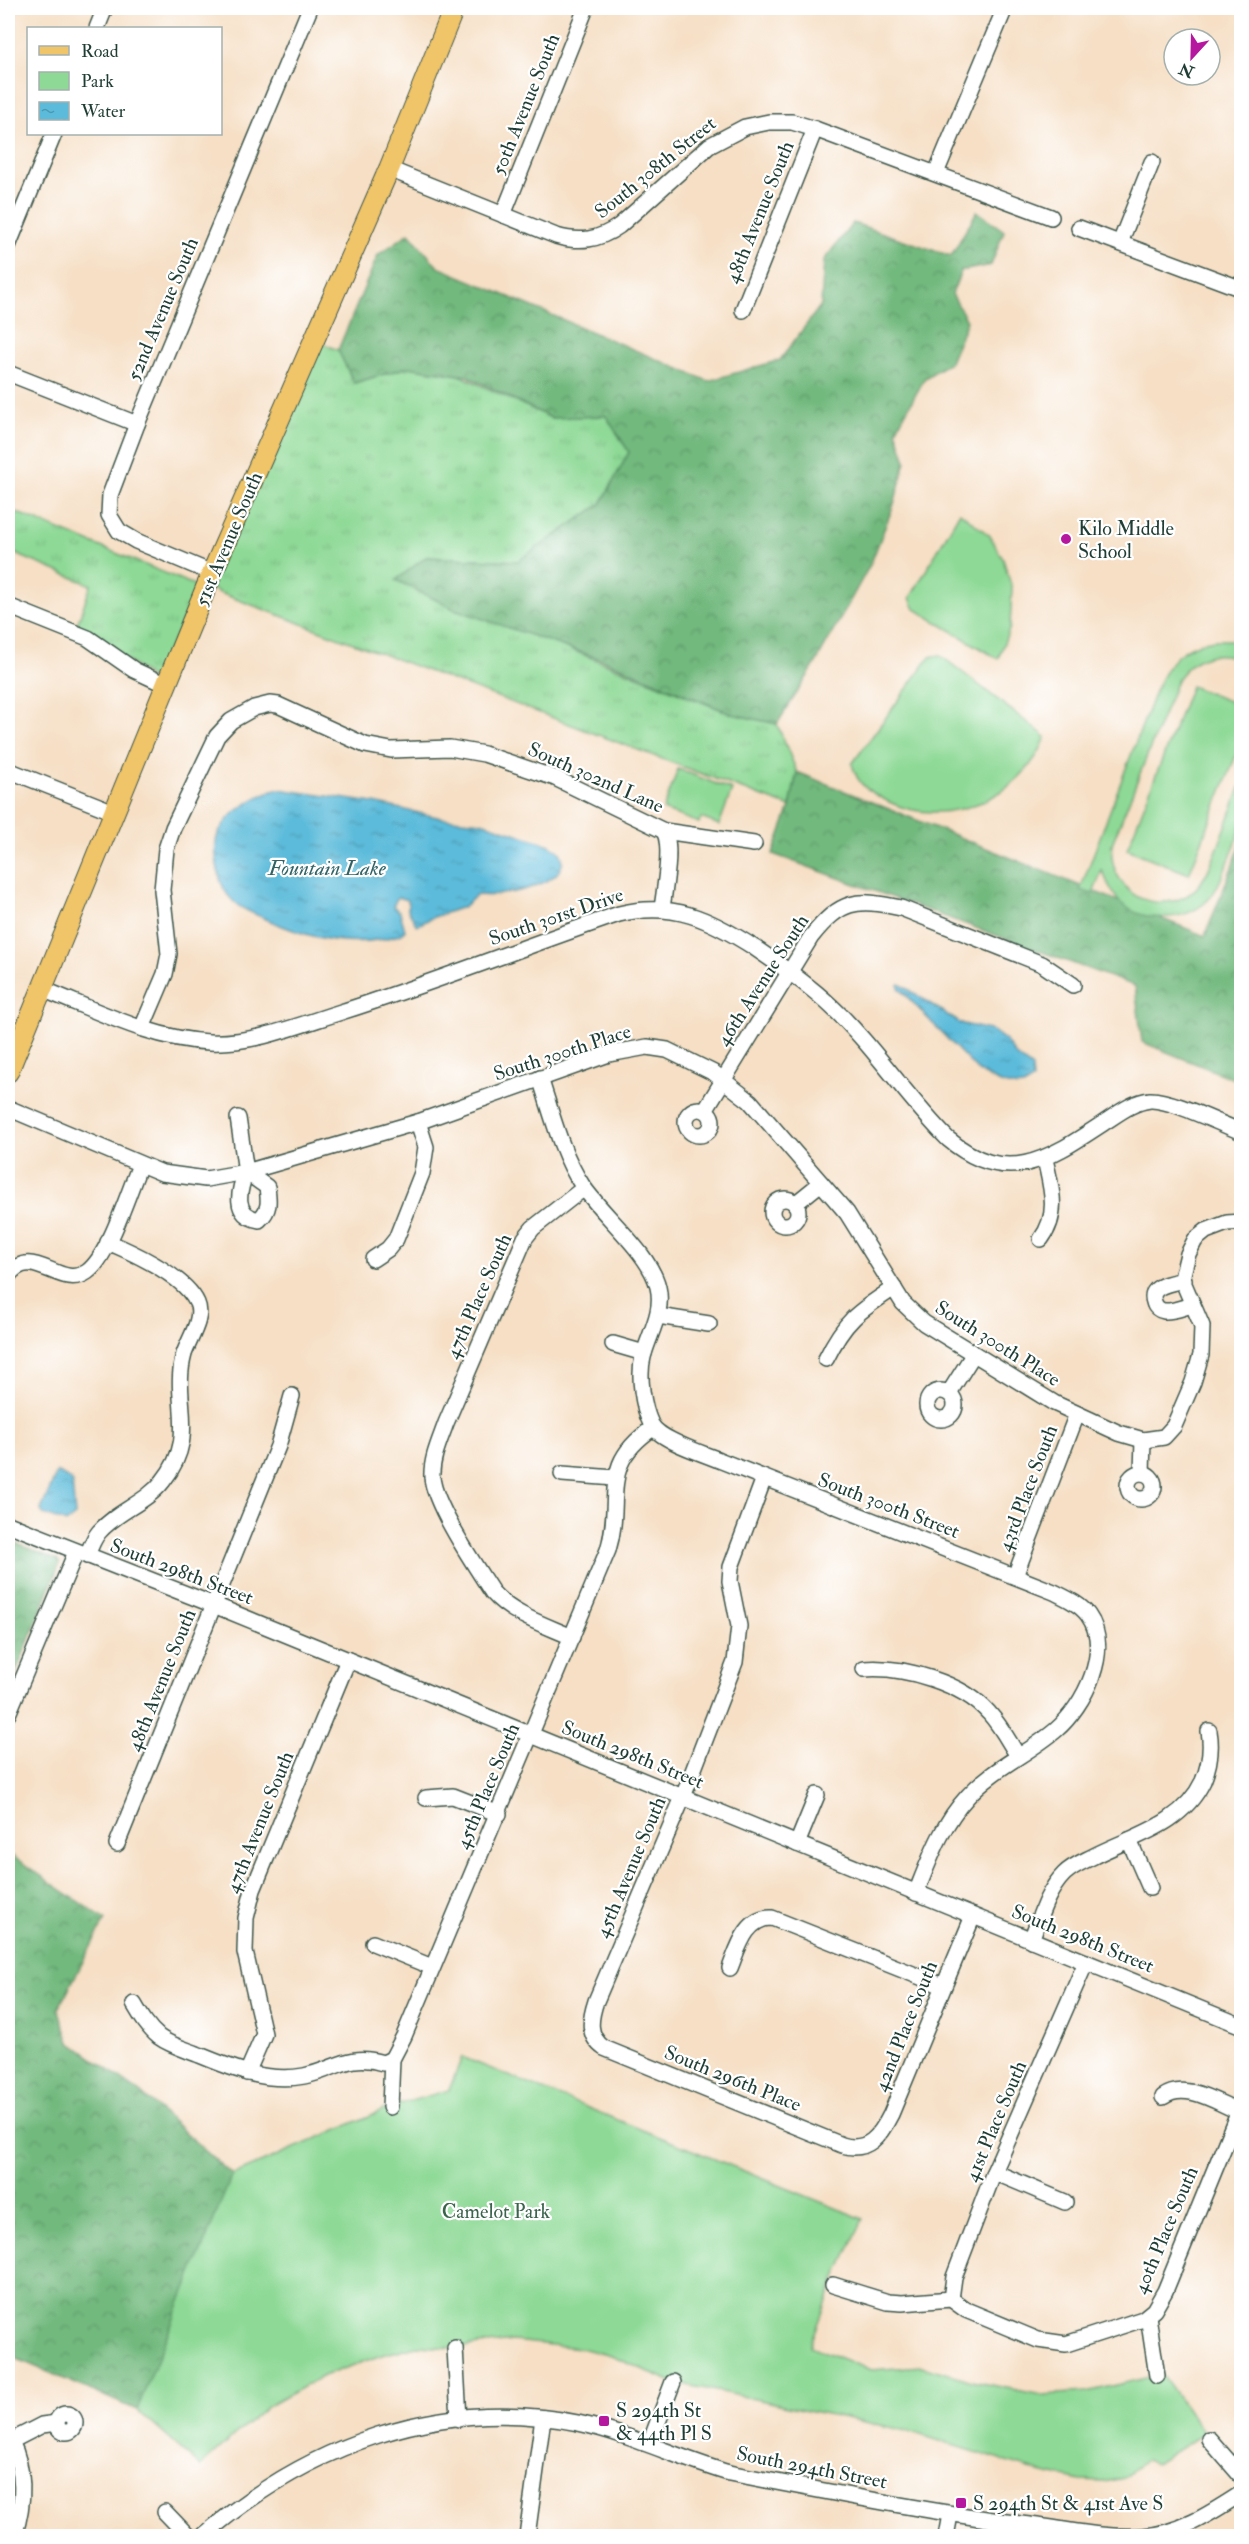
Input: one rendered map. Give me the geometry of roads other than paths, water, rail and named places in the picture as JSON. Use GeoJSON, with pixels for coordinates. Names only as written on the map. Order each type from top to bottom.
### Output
{"type":"FeatureCollection","features":[{"type":"Feature","properties":{"kind":"main road","name":"51st Avenue South"},"geometry":{"type":"LineString","coordinates":[[8,1072],[166,685],[389,169],[454,8]]}},
{"type":"Feature","properties":{"kind":"street"},"geometry":{"type":"LineString","coordinates":[[97,27],[105,8]]}},
{"type":"Feature","properties":{"kind":"street","name":"52nd Avenue South"},"geometry":{"type":"LineString","coordinates":[[213,573],[125,536],[110,520],[108,509],[113,484],[137,424],[310,8]]}},
{"type":"Feature","properties":{"kind":"street","name":"50th Avenue South"},"geometry":{"type":"LineString","coordinates":[[503,215],[586,8]]}},
{"type":"Feature","properties":{"kind":"street"},"geometry":{"type":"LineString","coordinates":[[936,173],[1005,8]]}},
{"type":"Feature","properties":{"kind":"street","name":"South 308th Street"},"geometry":{"type":"LineString","coordinates":[[389,169],[556,236],[582,241],[592,239],[619,226],[709,146],[729,133],[744,127],[769,122],[792,122],[1051,217]]}},
{"type":"Feature","properties":{"kind":"street","name":"48th Avenue South"},"geometry":{"type":"LineString","coordinates":[[743,310],[815,129]]}},
{"type":"Feature","properties":{"kind":"street"},"geometry":{"type":"LineString","coordinates":[[8,246],[54,135]]}},
{"type":"Feature","properties":{"kind":"street"},"geometry":{"type":"LineString","coordinates":[[1120,243],[1152,162]]}},
{"type":"Feature","properties":{"kind":"street"},"geometry":{"type":"LineString","coordinates":[[1079,228],[1242,290]]}},
{"type":"Feature","properties":{"kind":"street"},"geometry":{"type":"LineString","coordinates":[[8,373],[137,424]]}},
{"type":"Feature","properties":{"kind":"street"},"geometry":{"type":"LineString","coordinates":[[8,606],[88,638],[134,670],[166,685]]}},
{"type":"Feature","properties":{"kind":"street","name":"South 302nd Lane"},"geometry":{"type":"LineString","coordinates":[[142,1028],[169,960],[162,890],[166,849],[173,828],[208,753],[222,730],[254,708],[270,704],[278,705],[358,742],[386,750],[450,748],[502,759],[555,778],[664,831],[754,844]]}},
{"type":"Feature","properties":{"kind":"street"},"geometry":{"type":"LineString","coordinates":[[8,770],[114,812]]}},
{"type":"Feature","properties":{"kind":"street"},"geometry":{"type":"LineString","coordinates":[[662,909],[668,843],[664,831]]}},
{"type":"Feature","properties":{"kind":"street","name":"46th Avenue South"},"geometry":{"type":"LineString","coordinates":[[705,1110],[789,971],[825,920],[849,903],[862,902],[900,908],[1042,964],[1073,985]]}},
{"type":"Feature","properties":{"kind":"street","name":"South 301st Drive"},"geometry":{"type":"LineString","coordinates":[[42,989],[142,1028],[189,1040],[223,1042],[243,1040],[288,1029],[405,991],[619,914],[641,909],[662,909],[687,913],[708,921],[789,971],[838,1012],[930,1120],[959,1148],[980,1160],[1000,1164],[1025,1164],[1045,1159]]}},
{"type":"Feature","properties":{"kind":"street","name":"South 300th Place"},"geometry":{"type":"LineString","coordinates":[[8,1108],[162,1173],[206,1179],[246,1172],[418,1122],[609,1054],[647,1047],[678,1054],[724,1079],[750,1101],[862,1233],[903,1303],[924,1323],[973,1355],[1077,1414],[1119,1433],[1143,1440]]}},
{"type":"Feature","properties":{"kind":"street"},"geometry":{"type":"LineString","coordinates":[[540,1078],[568,1161],[584,1188],[653,1273],[659,1290],[658,1316],[644,1353],[641,1376],[647,1412],[653,1428]]}},
{"type":"Feature","properties":{"kind":"street"},"geometry":{"type":"LineString","coordinates":[[1041,1239],[1050,1225],[1053,1209],[1045,1159],[1134,1104],[1157,1100],[1242,1132]]}},
{"type":"Feature","properties":{"kind":"street"},"geometry":{"type":"LineString","coordinates":[[238,1118],[246,1172]]}},
{"type":"Feature","properties":{"kind":"street"},"geometry":{"type":"LineString","coordinates":[[373,1259],[388,1249],[396,1239],[422,1173],[426,1147],[418,1122]]}},
{"type":"Feature","properties":{"kind":"street"},"geometry":{"type":"LineString","coordinates":[[11,1272],[30,1263],[67,1275],[77,1275],[88,1271],[100,1257],[108,1242],[140,1165]]}},
{"type":"Feature","properties":{"kind":"street"},"geometry":{"type":"LineString","coordinates":[[795,1204],[821,1182]]}},
{"type":"Feature","properties":{"kind":"street","name":"47th Place South"},"geometry":{"type":"LineString","coordinates":[[572,1637],[520,1614],[498,1599],[484,1581],[442,1508],[434,1487],[433,1466],[446,1423],[525,1238],[533,1228],[584,1188]]}},
{"type":"Feature","properties":{"kind":"street"},"geometry":{"type":"LineString","coordinates":[[1142,1473],[1143,1440],[1157,1440],[1170,1432],[1178,1420],[1201,1355],[1202,1326],[1184,1280],[1185,1263],[1195,1240],[1214,1227],[1242,1222]]}},
{"type":"Feature","properties":{"kind":"street"},"geometry":{"type":"LineString","coordinates":[[8,1714],[81,1554],[101,1530],[163,1482],[179,1454],[184,1422],[182,1364],[199,1311],[196,1301],[191,1294],[162,1270],[140,1256],[108,1242]]}},
{"type":"Feature","properties":{"kind":"street"},"geometry":{"type":"LineString","coordinates":[[1184,1280],[1160,1286],[1154,1293],[1153,1301],[1158,1308],[1166,1311],[1192,1305]]}},
{"type":"Feature","properties":{"kind":"street"},"geometry":{"type":"LineString","coordinates":[[826,1359],[838,1334],[848,1322],[894,1288]]}},
{"type":"Feature","properties":{"kind":"street"},"geometry":{"type":"LineString","coordinates":[[658,1316],[709,1324]]}},
{"type":"Feature","properties":{"kind":"street"},"geometry":{"type":"LineString","coordinates":[[613,1344],[644,1353]]}},
{"type":"Feature","properties":{"kind":"street"},"geometry":{"type":"LineString","coordinates":[[949,1393],[973,1355]]}},
{"type":"Feature","properties":{"kind":"street","name":"48th Avenue South"},"geometry":{"type":"LineString","coordinates":[[117,1844],[278,1446],[292,1396]]}},
{"type":"Feature","properties":{"kind":"street","name":"43rd Place South"},"geometry":{"type":"LineString","coordinates":[[1015,1576],[1077,1414]]}},
{"type":"Feature","properties":{"kind":"street","name":"45th Place South"},"geometry":{"type":"LineString","coordinates":[[390,2107],[392,2059],[401,2043],[499,1814],[610,1544],[615,1478],[621,1461],[629,1448],[653,1428]]}},
{"type":"Feature","properties":{"kind":"street","name":"South 300th Street"},"geometry":{"type":"LineString","coordinates":[[653,1428],[669,1439],[764,1478],[1054,1592],[1081,1608],[1088,1616],[1096,1636],[1094,1668],[1082,1698],[1058,1728],[1018,1756]]}},
{"type":"Feature","properties":{"kind":"street"},"geometry":{"type":"LineString","coordinates":[[562,1474],[615,1478]]}},
{"type":"Feature","properties":{"kind":"street","name":"45th Avenue South"},"geometry":{"type":"LineString","coordinates":[[592,2033],[591,2016],[601,1988],[683,1797],[735,1662],[739,1626],[730,1581],[731,1567],[764,1478]]}},
{"type":"Feature","properties":{"kind":"street","name":"South 298th Street"},"geometry":{"type":"LineString","coordinates":[[8,1524],[214,1605],[1242,2026]]}},
{"type":"Feature","properties":{"kind":"street","name":"47th Avenue South"},"geometry":{"type":"LineString","coordinates":[[247,2073],[264,2034],[245,1952],[248,1909],[253,1890],[348,1660]]}},
{"type":"Feature","properties":{"kind":"street"},"geometry":{"type":"LineString","coordinates":[[864,1669],[884,1668],[909,1673],[965,1694],[991,1715],[1018,1756],[991,1773],[960,1805],[939,1838],[916,1893]]}},
{"type":"Feature","properties":{"kind":"street"},"geometry":{"type":"LineString","coordinates":[[1031,1940],[1050,1894],[1063,1875],[1075,1866],[1169,1821],[1194,1797],[1208,1766],[1211,1742],[1209,1731]]}},
{"type":"Feature","properties":{"kind":"street"},"geometry":{"type":"LineString","coordinates":[[797,1844],[817,1795]]}},
{"type":"Feature","properties":{"kind":"street"},"geometry":{"type":"LineString","coordinates":[[426,1798],[453,1796],[499,1814]]}},
{"type":"Feature","properties":{"kind":"street"},"geometry":{"type":"LineString","coordinates":[[1129,1840],[1150,1888]]}},
{"type":"Feature","properties":{"kind":"street","name":"42nd Place South"},"geometry":{"type":"LineString","coordinates":[[866,2146],[878,2136],[891,2114],[974,1916]]}},
{"type":"Feature","properties":{"kind":"street"},"geometry":{"type":"LineString","coordinates":[[730,1968],[746,1932],[756,1922],[772,1918],[790,1923],[943,1986]]}},
{"type":"Feature","properties":{"kind":"street"},"geometry":{"type":"LineString","coordinates":[[373,1943],[432,1967]]}},
{"type":"Feature","properties":{"kind":"street","name":"41st Place South"},"geometry":{"type":"LineString","coordinates":[[951,2299],[954,2277],[994,2172],[1086,1962]]}},
{"type":"Feature","properties":{"kind":"street"},"geometry":{"type":"LineString","coordinates":[[134,2004],[149,2027],[160,2038],[247,2073],[288,2078],[361,2058],[383,2063],[392,2059]]}},
{"type":"Feature","properties":{"kind":"street","name":"South 296th Place"},"geometry":{"type":"LineString","coordinates":[[592,2033],[596,2042],[604,2048],[842,2145],[854,2148],[866,2146]]}},
{"type":"Feature","properties":{"kind":"street"},"geometry":{"type":"LineString","coordinates":[[1163,2097],[1172,2091],[1189,2091],[1240,2107]]}},
{"type":"Feature","properties":{"kind":"street","name":"40th Place South"},"geometry":{"type":"LineString","coordinates":[[1157,2376],[1148,2316],[1158,2304],[1169,2282],[1240,2107]]}},
{"type":"Feature","properties":{"kind":"street"},"geometry":{"type":"LineString","coordinates":[[994,2172],[1065,2202]]}},
{"type":"Feature","properties":{"kind":"street"},"geometry":{"type":"LineString","coordinates":[[833,2285],[874,2298],[902,2303],[951,2299],[971,2313],[1038,2340],[1056,2344],[1076,2342],[1138,2322],[1148,2316]]}},
{"type":"Feature","properties":{"kind":"street"},"geometry":{"type":"LineString","coordinates":[[455,2348],[459,2419]]}},
{"type":"Feature","properties":{"kind":"street"},"geometry":{"type":"LineString","coordinates":[[650,2443],[673,2382]]}},
{"type":"Feature","properties":{"kind":"street","name":"South 294th Street"},"geometry":{"type":"LineString","coordinates":[[203,2536],[277,2480],[334,2450],[389,2430],[500,2415],[543,2418],[598,2428],[650,2443],[694,2463],[729,2474],[950,2514],[1089,2535],[1142,2536],[1170,2531],[1200,2519],[1242,2493]]}},
{"type":"Feature","properties":{"kind":"street"},"geometry":{"type":"LineString","coordinates":[[527,2536],[543,2418]]}},
{"type":"Feature","properties":{"kind":"street"},"geometry":{"type":"LineString","coordinates":[[14,2536],[21,2506],[22,2488],[20,2464],[9,2438],[42,2425],[57,2422]]}},
{"type":"Feature","properties":{"kind":"street"},"geometry":{"type":"LineString","coordinates":[[1209,2439],[1242,2477]]}},
{"type":"Feature","properties":{"kind":"street"},"geometry":{"type":"LineString","coordinates":[[165,2512],[188,2536]]}},
{"type":"Feature","properties":{"kind":"street"},"geometry":{"type":"LineString","coordinates":[[946,2536],[950,2514]]}},
{"type":"Feature","properties":{"kind":"water","name":"Fountain Lake"},"geometry":{"type":"Polygon","coordinates":[[[279,789],[374,803],[442,818],[482,822],[550,845],[560,852],[562,862],[559,871],[540,884],[504,894],[477,895],[463,907],[431,918],[417,926],[408,910],[408,900],[398,897],[393,906],[400,912],[405,930],[402,934],[385,939],[350,942],[316,937],[282,926],[241,907],[228,895],[219,874],[216,842],[223,826],[244,806],[261,795],[279,789]]]}},
{"type":"Feature","properties":{"kind":"water"},"geometry":{"type":"Polygon","coordinates":[[[900,984],[960,1023],[993,1031],[1005,1040],[1016,1056],[1032,1068],[1033,1080],[1027,1085],[1012,1086],[977,1070],[900,989],[898,985],[900,984]]]}},
{"type":"Feature","properties":{"kind":"water"},"geometry":{"type":"Polygon","coordinates":[[[57,1472],[72,1481],[75,1516],[66,1523],[43,1514],[41,1510],[57,1472]]]}},
{"type":"Feature","properties":{"kind":"place","name":"Kilo Middle School"},"geometry":{"type":"Point","coordinates":[1066,539]}},
{"type":"Feature","properties":{"kind":"place","name":"S 294th St & 44th Pl S"},"geometry":{"type":"Point","coordinates":[604,2421]}},
{"type":"Feature","properties":{"kind":"place","name":"S 294th St & 41st Ave S"},"geometry":{"type":"Point","coordinates":[961,2503]}},
{"type":"Feature","properties":{"kind":"park label","name":"Camelot Park"},"geometry":{"type":"Point","coordinates":[496,2211]}}]}
